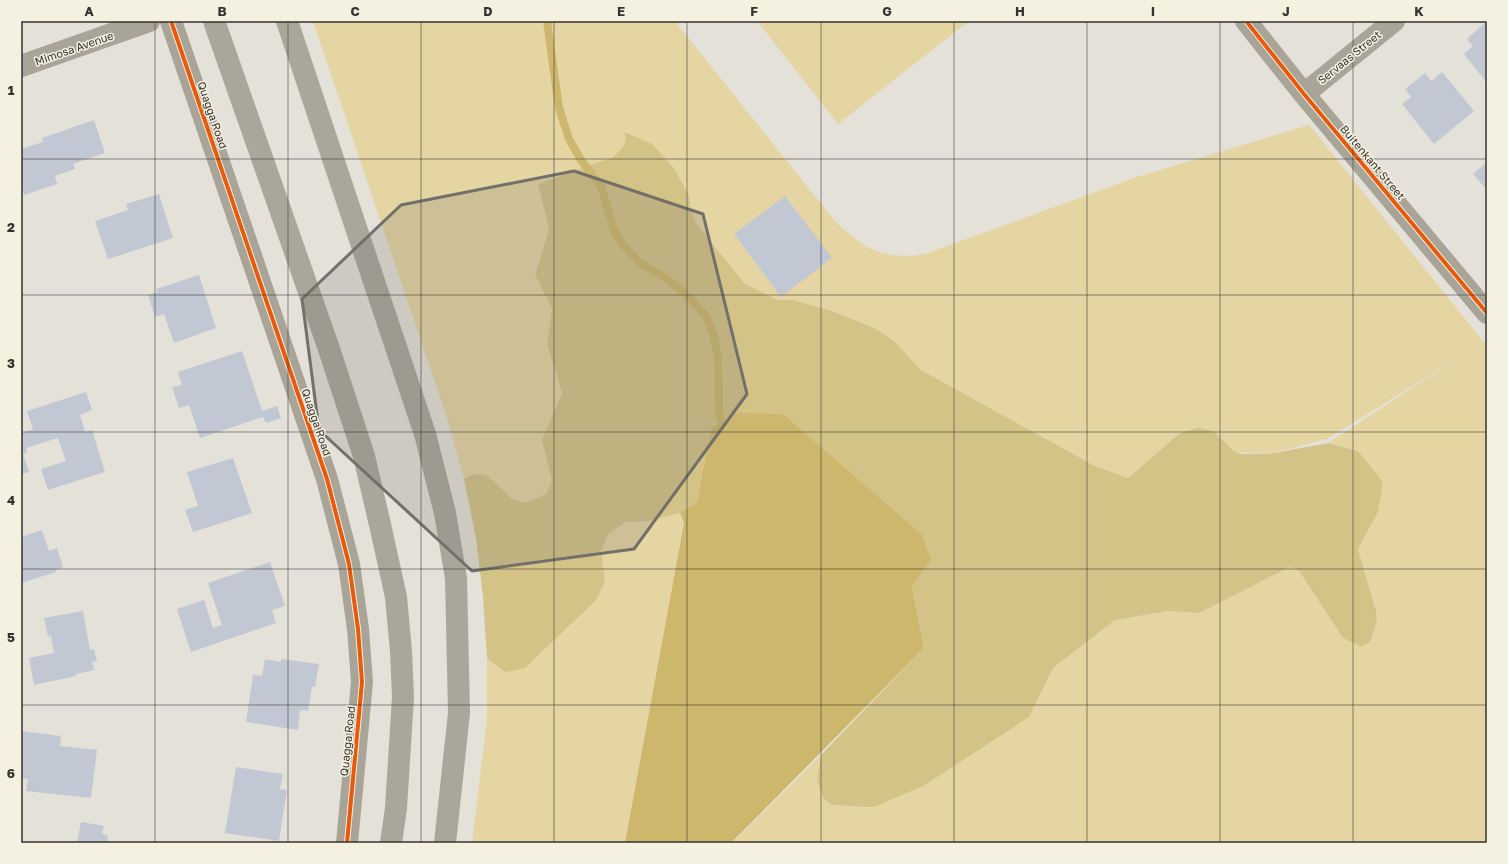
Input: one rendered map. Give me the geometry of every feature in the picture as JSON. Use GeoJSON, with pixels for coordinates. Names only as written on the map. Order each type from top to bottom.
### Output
{"type":"FeatureCollection","features":[{"type":"Feature","properties":{"kind":"main road"},"geometry":{"type":"LineString","coordinates":[[214,21],[328,346],[364,456],[396,597],[401,651],[403,697],[396,808],[392,843]]}},
{"type":"Feature","properties":{"kind":"main road"},"geometry":{"type":"LineString","coordinates":[[286,21],[425,434],[445,514],[456,578],[460,713],[445,843]]}},
{"type":"Feature","properties":{"kind":"street","name":"Mimosa Avenue"},"geometry":{"type":"LineString","coordinates":[[21,66],[149,21]]}},
{"type":"Feature","properties":{"kind":"street","name":"Quagga Road"},"geometry":{"type":"LineString","coordinates":[[171,21],[327,479],[349,564],[358,629],[362,682],[347,843]]}},
{"type":"Feature","properties":{"kind":"street","name":"Buitenkant Street"},"geometry":{"type":"LineString","coordinates":[[1246,21],[1304,94],[1487,313]]}},
{"type":"Feature","properties":{"kind":"street","name":"Servaas Street"},"geometry":{"type":"LineString","coordinates":[[1304,94],[1394,21]]}},
{"type":"Feature","properties":{"kind":"highlighted area"},"geometry":{"type":"Polygon","coordinates":[[[574,171],[703,214],[747,394],[634,549],[472,571],[319,430],[302,299],[401,205],[574,171]]]}},
{"type":"Feature","properties":{"kind":"shaded area"},"geometry":{"type":"Polygon","coordinates":[[[313,21],[675,21],[835,221],[866,246],[886,254],[925,254],[1137,177],[1309,125],[1487,346],[1487,843],[732,843],[821,755],[817,779],[1029,717],[1053,668],[1115,620],[1168,611],[1199,613],[1290,567],[1299,571],[1343,638],[1361,647],[1370,642],[1377,621],[1376,611],[1358,549],[1378,512],[1358,451],[1328,443],[1461,356],[1327,439],[1269,454],[1235,452],[1213,431],[1174,438],[1128,478],[1093,465],[921,370],[895,342],[793,300],[778,300],[745,284],[696,223],[691,209],[689,195],[624,132],[626,139],[623,147],[613,157],[538,184],[549,229],[535,275],[552,309],[547,344],[562,393],[542,440],[552,481],[546,494],[526,503],[512,499],[487,475],[473,474],[464,479],[448,421],[313,21]]]}},
{"type":"Feature","properties":{"kind":"shaded area"},"geometry":{"type":"Polygon","coordinates":[[[757,21],[969,21],[838,124],[757,21]]]}},
{"type":"Feature","properties":{"kind":"shaded area"},"geometry":{"type":"Polygon","coordinates":[[[624,132],[652,144],[673,167],[689,195],[691,209],[696,223],[745,284],[778,300],[793,300],[832,311],[876,329],[895,342],[921,370],[1093,465],[1128,478],[1174,438],[1183,432],[1198,428],[1213,431],[1235,452],[1243,454],[1269,454],[1328,443],[1358,451],[1383,482],[1378,512],[1358,549],[1376,611],[1377,621],[1370,642],[1361,647],[1343,638],[1299,571],[1290,567],[1199,613],[1168,611],[1115,620],[1053,668],[1029,717],[925,785],[874,807],[832,805],[823,798],[817,779],[821,755],[924,648],[912,587],[931,560],[738,412],[711,428],[697,501],[680,513],[649,521],[626,522],[609,533],[601,551],[605,581],[597,599],[525,668],[505,672],[487,658],[483,597],[476,538],[464,479],[473,474],[487,475],[512,499],[526,503],[546,494],[552,481],[542,440],[562,393],[547,344],[552,309],[535,275],[549,229],[538,184],[613,157],[623,147],[626,139],[624,132]]]}},
{"type":"Feature","properties":{"kind":"shaded area"},"geometry":{"type":"Polygon","coordinates":[[[738,412],[784,415],[922,535],[931,560],[912,587],[924,648],[731,843],[625,843],[684,523],[680,513],[697,501],[711,428],[738,412]]]}},
{"type":"Feature","properties":{"kind":"shaded area"},"geometry":{"type":"Polygon","coordinates":[[[680,513],[684,523],[625,843],[472,843],[487,719],[487,658],[505,672],[605,581],[601,551],[609,533],[626,522],[649,521],[680,513]]]}},
{"type":"Feature","properties":{"kind":"building"},"geometry":{"type":"Polygon","coordinates":[[[1486,22],[1487,83],[1464,54],[1473,46],[1467,39],[1486,22]]]}},
{"type":"Feature","properties":{"kind":"building"},"geometry":{"type":"Polygon","coordinates":[[[1442,72],[1474,111],[1434,144],[1402,104],[1411,97],[1405,89],[1425,73],[1431,81],[1442,72]]]}},
{"type":"Feature","properties":{"kind":"building"},"geometry":{"type":"Polygon","coordinates":[[[94,120],[105,153],[73,164],[75,169],[55,176],[57,184],[24,195],[21,185],[21,149],[43,142],[42,138],[94,120]]]}},
{"type":"Feature","properties":{"kind":"building"},"geometry":{"type":"Polygon","coordinates":[[[1487,162],[1487,190],[1473,174],[1487,162]]]}},
{"type":"Feature","properties":{"kind":"building"},"geometry":{"type":"Polygon","coordinates":[[[159,194],[173,238],[108,259],[95,221],[128,210],[126,204],[159,194]]]}},
{"type":"Feature","properties":{"kind":"building"},"geometry":{"type":"Polygon","coordinates":[[[785,196],[832,258],[781,297],[734,234],[785,196]]]}},
{"type":"Feature","properties":{"kind":"building"},"geometry":{"type":"Polygon","coordinates":[[[199,275],[216,328],[174,343],[164,314],[155,317],[148,295],[158,292],[156,289],[199,275]]]}},
{"type":"Feature","properties":{"kind":"building"},"geometry":{"type":"Polygon","coordinates":[[[242,351],[262,411],[277,406],[281,418],[266,423],[263,417],[200,438],[189,405],[179,408],[172,387],[182,385],[178,372],[242,351]]]}},
{"type":"Feature","properties":{"kind":"building"},"geometry":{"type":"Polygon","coordinates":[[[86,392],[92,410],[80,415],[85,432],[92,430],[105,472],[48,490],[41,469],[66,461],[58,438],[26,448],[27,452],[23,454],[29,472],[22,474],[23,476],[21,477],[21,433],[33,429],[27,411],[86,392]]]}},
{"type":"Feature","properties":{"kind":"building"},"geometry":{"type":"Polygon","coordinates":[[[233,458],[252,513],[193,532],[185,510],[198,506],[187,472],[233,458]]]}},
{"type":"Feature","properties":{"kind":"building"},"geometry":{"type":"Polygon","coordinates":[[[42,530],[49,551],[57,548],[63,567],[55,570],[56,572],[21,583],[21,537],[42,530]]]}},
{"type":"Feature","properties":{"kind":"building"},"geometry":{"type":"Polygon","coordinates":[[[270,562],[285,606],[272,610],[276,623],[191,652],[177,609],[204,600],[213,628],[222,625],[208,583],[270,562]]]}},
{"type":"Feature","properties":{"kind":"building"},"geometry":{"type":"Polygon","coordinates":[[[83,611],[90,650],[94,649],[97,661],[92,662],[94,670],[76,674],[76,676],[34,685],[29,658],[54,653],[51,636],[48,637],[44,618],[83,611]]]}},
{"type":"Feature","properties":{"kind":"building"},"geometry":{"type":"Polygon","coordinates":[[[265,659],[281,662],[281,659],[319,664],[315,687],[312,687],[308,711],[300,710],[298,730],[246,722],[253,675],[262,676],[265,659]]]}},
{"type":"Feature","properties":{"kind":"building"},"geometry":{"type":"Polygon","coordinates":[[[22,731],[61,736],[60,746],[97,750],[91,798],[26,791],[28,779],[21,778],[22,731]]]}},
{"type":"Feature","properties":{"kind":"building"},"geometry":{"type":"Polygon","coordinates":[[[236,767],[283,774],[280,789],[287,790],[279,841],[225,833],[236,767]]]}},
{"type":"Feature","properties":{"kind":"building"},"geometry":{"type":"Polygon","coordinates":[[[81,822],[104,826],[102,834],[108,835],[107,843],[77,843],[81,822]]]}},
{"type":"Feature","properties":{"kind":"waterway"},"geometry":{"type":"LineString","coordinates":[[547,21],[559,108],[569,139],[581,160],[601,186],[614,230],[622,244],[640,263],[667,279],[685,293],[706,316],[714,336],[718,359],[719,413],[722,422]]}},
{"type":"Feature","properties":{"kind":"cycle path"},"geometry":{"type":"LineString","coordinates":[[171,21],[327,479],[349,564],[358,629],[362,682],[347,843]]}},
{"type":"Feature","properties":{"kind":"cycle path"},"geometry":{"type":"LineString","coordinates":[[1246,21],[1304,94],[1487,313]]}}]}
